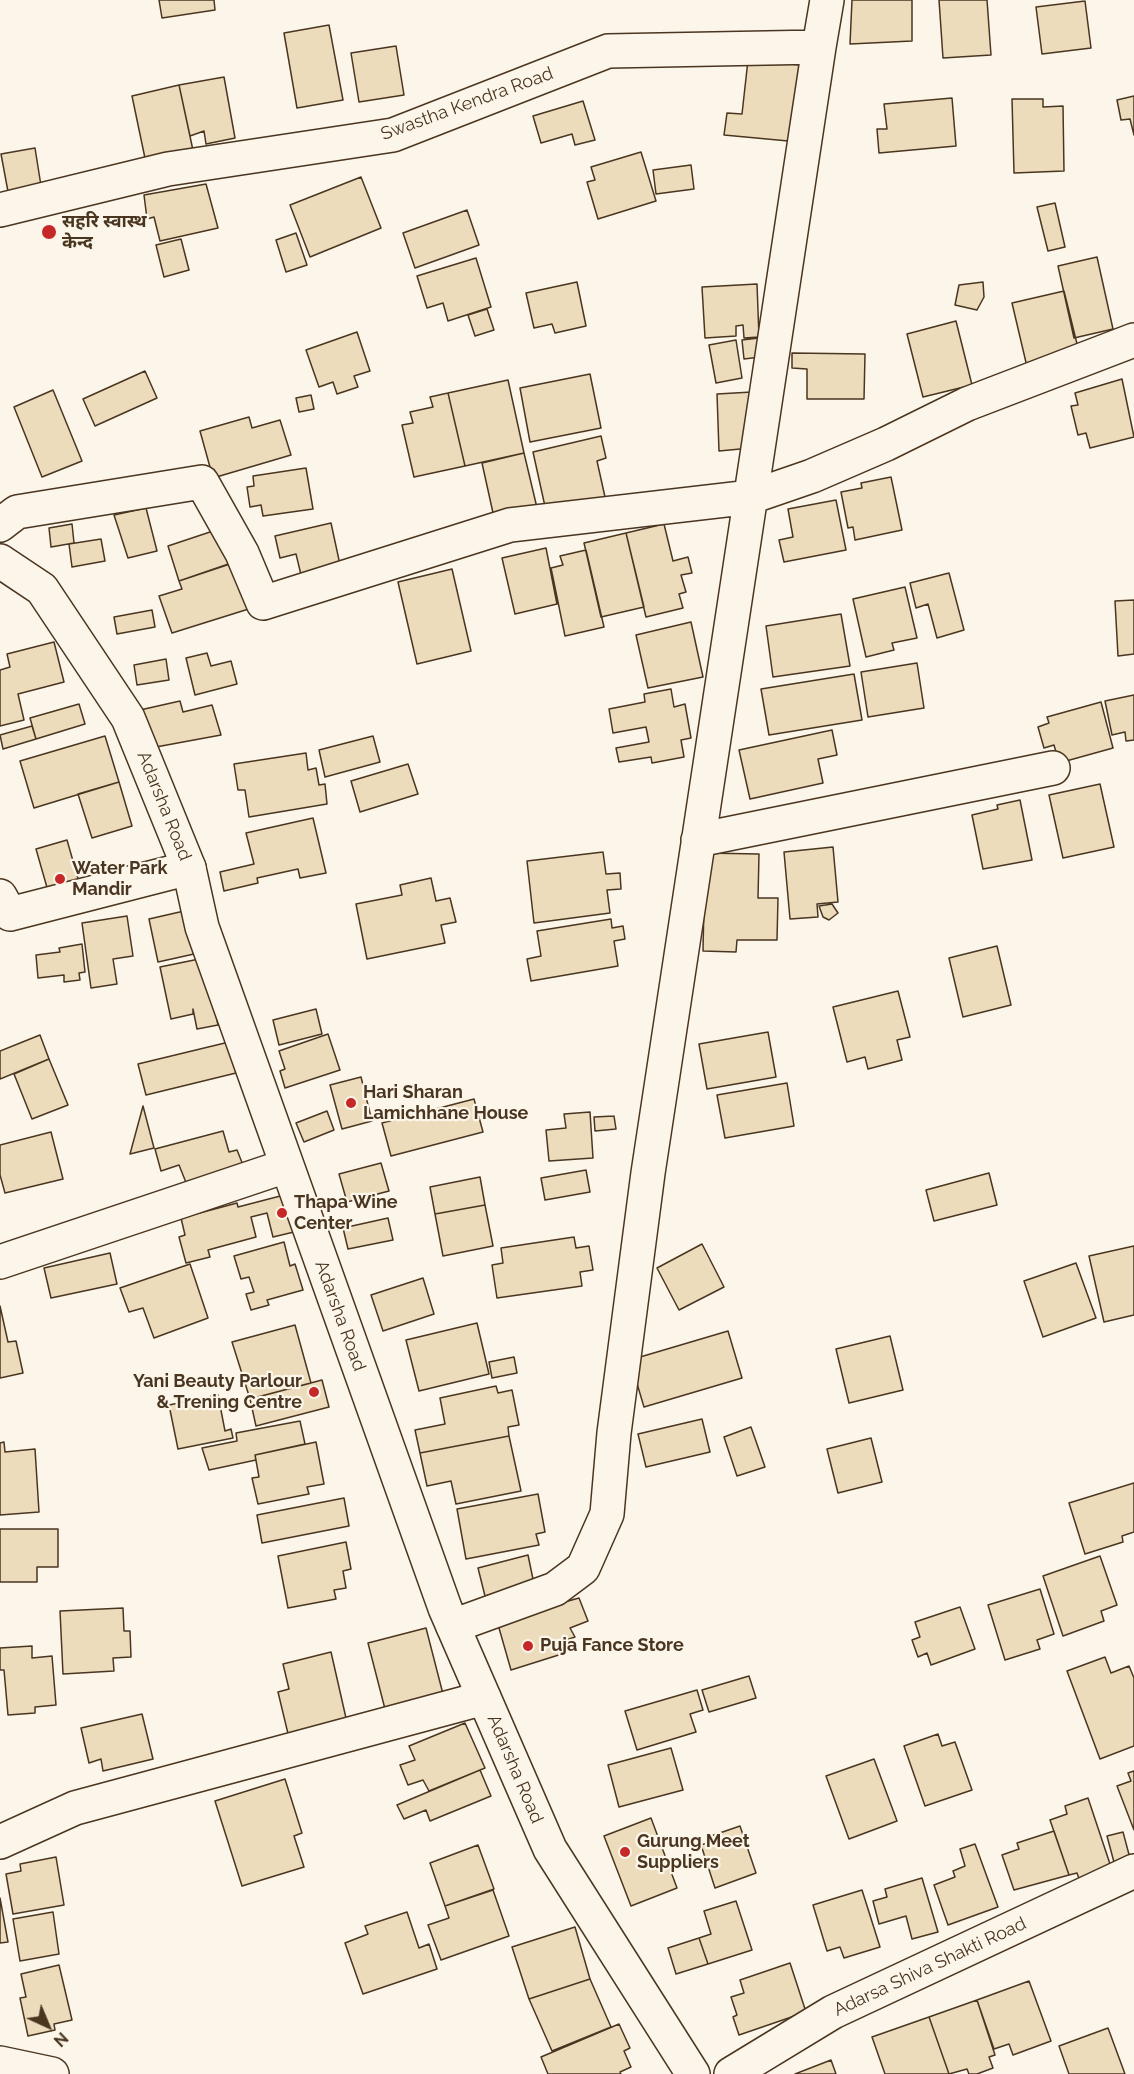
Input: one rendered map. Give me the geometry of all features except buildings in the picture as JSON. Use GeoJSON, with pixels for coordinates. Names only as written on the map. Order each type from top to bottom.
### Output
{"type":"FeatureCollection","features":[{"type":"Feature","properties":{"kind":"street"},"geometry":{"type":"LineString","coordinates":[[453,1626],[555,1589],[583,1568],[607,1514],[614,1433],[648,1173],[827,0]]}},
{"type":"Feature","properties":{"kind":"street","name":"Swastha Kendra Road"},"geometry":{"type":"LineString","coordinates":[[0,210],[168,169],[393,135],[608,51],[819,46]]}},
{"type":"Feature","properties":{"kind":"street"},"geometry":{"type":"LineString","coordinates":[[0,525],[17,512],[202,482],[242,553],[263,603],[510,525],[751,497],[812,476],[886,444],[967,404],[1134,340]]}},
{"type":"Feature","properties":{"kind":"street","name":"Adarsha Road"},"geometry":{"type":"LineString","coordinates":[[0,561],[42,589],[128,718],[189,868],[202,927],[453,1626],[550,1849],[693,2074]]}},
{"type":"Feature","properties":{"kind":"street"},"geometry":{"type":"LineString","coordinates":[[698,840],[1053,768]]}},
{"type":"Feature","properties":{"kind":"street"},"geometry":{"type":"LineString","coordinates":[[0,896],[10,914],[189,868]]}},
{"type":"Feature","properties":{"kind":"street"},"geometry":{"type":"LineString","coordinates":[[0,1262],[286,1166]]}},
{"type":"Feature","properties":{"kind":"street"},"geometry":{"type":"LineString","coordinates":[[0,1842],[75,1808],[484,1698]]}},
{"type":"Feature","properties":{"kind":"street","name":"Adarsa Shiva Shakti Road"},"geometry":{"type":"LineString","coordinates":[[731,2074],[833,2013],[1134,1871]]}},
{"type":"Feature","properties":{"kind":"street"},"geometry":{"type":"LineString","coordinates":[[0,2063],[52,2074]]}},
{"type":"Feature","properties":{"kind":"place","name":"सहरि स्वास्थ केन्द"},"geometry":{"type":"Point","coordinates":[49,232]}},
{"type":"Feature","properties":{"kind":"place","name":"Water Park Mandir"},"geometry":{"type":"Point","coordinates":[60,879]}},
{"type":"Feature","properties":{"kind":"place","name":"Hari Sharan Lamichhane House"},"geometry":{"type":"Point","coordinates":[351,1103]}},
{"type":"Feature","properties":{"kind":"place","name":"Thapa Wine Center"},"geometry":{"type":"Point","coordinates":[282,1213]}},
{"type":"Feature","properties":{"kind":"place","name":"Yani Beauty Parlour & Trening Centre"},"geometry":{"type":"Point","coordinates":[314,1392]}},
{"type":"Feature","properties":{"kind":"place","name":"Puja Fance Store"},"geometry":{"type":"Point","coordinates":[528,1646]}},
{"type":"Feature","properties":{"kind":"place","name":"Gurung Meet Suppliers"},"geometry":{"type":"Point","coordinates":[625,1852]}}]}
